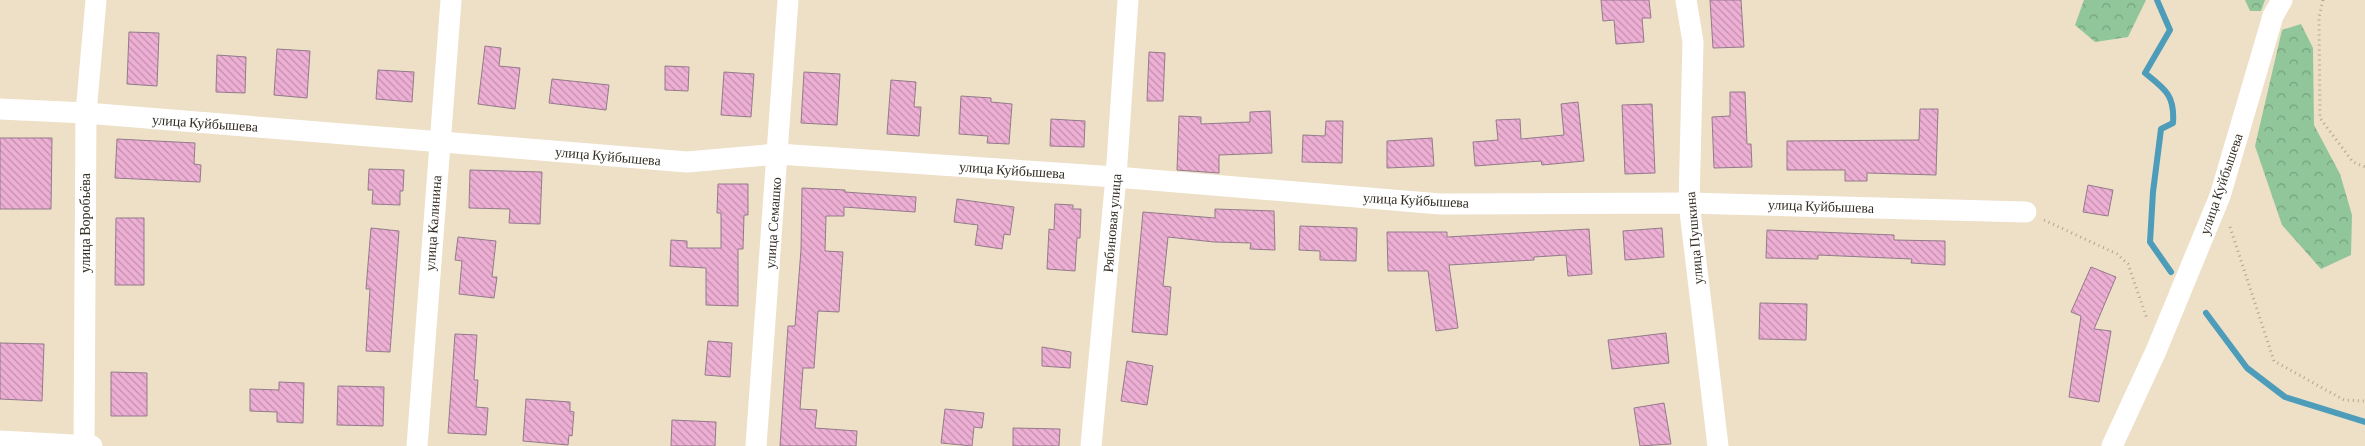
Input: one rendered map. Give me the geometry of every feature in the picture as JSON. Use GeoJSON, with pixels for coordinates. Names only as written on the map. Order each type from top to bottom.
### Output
{"type":"FeatureCollection","features":[{"type":"Feature","properties":{"kind":"street","name":"улица Воробьёва"},"geometry":{"type":"LineString","coordinates":[[84,446],[86,113],[96,0]]}},
{"type":"Feature","properties":{"kind":"street","name":"улица Калинина"},"geometry":{"type":"LineString","coordinates":[[417,446],[439,141],[452,0]]}},
{"type":"Feature","properties":{"kind":"street","name":"улица Семашко"},"geometry":{"type":"LineString","coordinates":[[756,446],[788,0]]}},
{"type":"Feature","properties":{"kind":"street","name":"Рябиновая улица"},"geometry":{"type":"LineString","coordinates":[[1091,446],[1116,177],[1128,0]]}},
{"type":"Feature","properties":{"kind":"street","name":"улица Пушкина"},"geometry":{"type":"LineString","coordinates":[[1686,0],[1693,42],[1688,203],[1718,446]]}},
{"type":"Feature","properties":{"kind":"street","name":"улица Куйбышева"},"geometry":{"type":"LineString","coordinates":[[2112,446],[2156,351],[2220,196],[2273,16],[2282,0]]}},
{"type":"Feature","properties":{"kind":"street","name":"улица Куйбышева"},"geometry":{"type":"LineString","coordinates":[[0,109],[86,113],[687,162],[778,154],[1116,177],[1440,204],[1688,203],[2026,212]]}},
{"type":"Feature","properties":{"kind":"street"},"geometry":{"type":"LineString","coordinates":[[0,441],[92,446]]}},
{"type":"Feature","properties":{"kind":"path"},"geometry":{"type":"LineString","coordinates":[[2323,0],[2319,17],[2320,118],[2353,162],[2365,167]]}},
{"type":"Feature","properties":{"kind":"path"},"geometry":{"type":"LineString","coordinates":[[2220,196],[2274,360],[2344,400],[2365,401]]}},
{"type":"Feature","properties":{"kind":"path"},"geometry":{"type":"LineString","coordinates":[[2026,212],[2117,254],[2128,264],[2138,290],[2156,351]]}},
{"type":"Feature","properties":{"kind":"green space"},"geometry":{"type":"Polygon","coordinates":[[[2084,0],[2146,0],[2128,37],[2095,42],[2075,25],[2084,0]]]}},
{"type":"Feature","properties":{"kind":"green space"},"geometry":{"type":"Polygon","coordinates":[[[2245,0],[2265,0],[2261,11],[2250,11],[2245,0]]]}},
{"type":"Feature","properties":{"kind":"green space"},"geometry":{"type":"Polygon","coordinates":[[[2301,24],[2313,48],[2314,125],[2340,174],[2352,215],[2351,255],[2321,269],[2282,225],[2255,146],[2282,30],[2301,24]]]}},
{"type":"Feature","properties":{"kind":"building"},"geometry":{"type":"Polygon","coordinates":[[[1601,0],[1649,0],[1651,18],[1642,18],[1644,42],[1616,44],[1614,20],[1603,21],[1601,0]]]}},
{"type":"Feature","properties":{"kind":"building"},"geometry":{"type":"Polygon","coordinates":[[[1710,0],[1741,0],[1744,47],[1713,48],[1710,0]]]}},
{"type":"Feature","properties":{"kind":"building"},"geometry":{"type":"Polygon","coordinates":[[[129,32],[159,33],[157,86],[127,84],[129,32]]]}},
{"type":"Feature","properties":{"kind":"building"},"geometry":{"type":"Polygon","coordinates":[[[485,46],[501,48],[499,66],[520,68],[515,109],[478,104],[485,46]]]}},
{"type":"Feature","properties":{"kind":"building"},"geometry":{"type":"Polygon","coordinates":[[[277,49],[310,51],[307,98],[274,95],[277,49]]]}},
{"type":"Feature","properties":{"kind":"building"},"geometry":{"type":"Polygon","coordinates":[[[1149,52],[1165,53],[1163,101],[1147,101],[1149,52]]]}},
{"type":"Feature","properties":{"kind":"building"},"geometry":{"type":"Polygon","coordinates":[[[217,55],[246,57],[245,93],[216,92],[217,55]]]}},
{"type":"Feature","properties":{"kind":"building"},"geometry":{"type":"Polygon","coordinates":[[[665,66],[689,67],[688,91],[665,90],[665,66]]]}},
{"type":"Feature","properties":{"kind":"building"},"geometry":{"type":"Polygon","coordinates":[[[378,70],[414,72],[412,102],[376,99],[378,70]]]}},
{"type":"Feature","properties":{"kind":"building"},"geometry":{"type":"Polygon","coordinates":[[[724,72],[754,74],[751,117],[721,115],[724,72]]]}},
{"type":"Feature","properties":{"kind":"building"},"geometry":{"type":"Polygon","coordinates":[[[804,72],[840,74],[837,125],[801,123],[804,72]]]}},
{"type":"Feature","properties":{"kind":"building"},"geometry":{"type":"Polygon","coordinates":[[[552,79],[609,85],[606,110],[549,103],[552,79]]]}},
{"type":"Feature","properties":{"kind":"building"},"geometry":{"type":"Polygon","coordinates":[[[891,80],[916,82],[914,107],[921,107],[919,136],[887,134],[891,80]]]}},
{"type":"Feature","properties":{"kind":"building"},"geometry":{"type":"Polygon","coordinates":[[[1730,92],[1745,92],[1747,144],[1751,144],[1752,167],[1714,168],[1712,117],[1730,116],[1730,92]]]}},
{"type":"Feature","properties":{"kind":"building"},"geometry":{"type":"Polygon","coordinates":[[[961,96],[991,98],[991,102],[1012,104],[1009,144],[987,143],[988,136],[959,134],[961,96]]]}},
{"type":"Feature","properties":{"kind":"building"},"geometry":{"type":"Polygon","coordinates":[[[1578,102],[1584,161],[1542,165],[1541,161],[1475,166],[1473,142],[1498,140],[1496,120],[1520,119],[1521,139],[1564,135],[1561,104],[1578,102]]]}},
{"type":"Feature","properties":{"kind":"building"},"geometry":{"type":"Polygon","coordinates":[[[1652,104],[1655,173],[1625,174],[1622,105],[1652,104]]]}},
{"type":"Feature","properties":{"kind":"building"},"geometry":{"type":"Polygon","coordinates":[[[1920,109],[1938,109],[1936,175],[1867,173],[1867,181],[1845,181],[1845,170],[1787,170],[1787,141],[1919,140],[1920,109]]]}},
{"type":"Feature","properties":{"kind":"building"},"geometry":{"type":"Polygon","coordinates":[[[1270,111],[1272,153],[1219,155],[1219,173],[1177,170],[1179,116],[1201,117],[1201,124],[1250,122],[1250,112],[1270,111]]]}},
{"type":"Feature","properties":{"kind":"building"},"geometry":{"type":"Polygon","coordinates":[[[1051,119],[1085,121],[1084,147],[1050,146],[1051,119]]]}},
{"type":"Feature","properties":{"kind":"building"},"geometry":{"type":"Polygon","coordinates":[[[1326,121],[1343,121],[1342,163],[1302,162],[1303,135],[1325,136],[1326,121]]]}},
{"type":"Feature","properties":{"kind":"building"},"geometry":{"type":"Polygon","coordinates":[[[0,138],[52,138],[51,209],[0,209],[0,138]]]}},
{"type":"Feature","properties":{"kind":"building"},"geometry":{"type":"Polygon","coordinates":[[[1432,138],[1434,166],[1387,168],[1387,141],[1432,138]]]}},
{"type":"Feature","properties":{"kind":"building"},"geometry":{"type":"Polygon","coordinates":[[[117,139],[195,143],[194,164],[201,165],[200,182],[115,178],[117,139]]]}},
{"type":"Feature","properties":{"kind":"building"},"geometry":{"type":"Polygon","coordinates":[[[369,169],[404,170],[403,191],[400,191],[400,205],[372,204],[373,190],[368,190],[369,169]]]}},
{"type":"Feature","properties":{"kind":"building"},"geometry":{"type":"Polygon","coordinates":[[[470,170],[542,172],[540,224],[509,223],[510,209],[469,208],[470,170]]]}},
{"type":"Feature","properties":{"kind":"building"},"geometry":{"type":"Polygon","coordinates":[[[718,184],[748,184],[748,215],[744,215],[743,249],[738,249],[738,306],[706,305],[706,268],[670,266],[671,240],[687,241],[687,248],[721,248],[721,213],[717,213],[718,184]]]}},
{"type":"Feature","properties":{"kind":"building"},"geometry":{"type":"Polygon","coordinates":[[[2088,185],[2113,190],[2108,216],[2083,212],[2088,185]]]}},
{"type":"Feature","properties":{"kind":"building"},"geometry":{"type":"Polygon","coordinates":[[[802,188],[916,197],[915,212],[844,207],[844,216],[826,216],[825,251],[843,252],[839,312],[818,311],[814,368],[803,368],[800,409],[817,410],[815,428],[857,431],[856,446],[780,446],[788,326],[795,326],[801,250],[802,188]]]}},
{"type":"Feature","properties":{"kind":"building"},"geometry":{"type":"Polygon","coordinates":[[[957,199],[1014,207],[1010,235],[1004,234],[1002,249],[975,245],[978,225],[954,222],[957,199]]]}},
{"type":"Feature","properties":{"kind":"building"},"geometry":{"type":"Polygon","coordinates":[[[1055,204],[1073,205],[1073,209],[1081,209],[1080,238],[1077,238],[1075,271],[1047,269],[1049,229],[1054,230],[1055,204]]]}},
{"type":"Feature","properties":{"kind":"building"},"geometry":{"type":"Polygon","coordinates":[[[1215,209],[1274,211],[1275,250],[1250,249],[1251,243],[1214,242],[1168,237],[1163,286],[1171,287],[1167,335],[1132,332],[1143,212],[1215,218],[1215,209]]]}},
{"type":"Feature","properties":{"kind":"building"},"geometry":{"type":"Polygon","coordinates":[[[116,218],[144,218],[144,285],[115,285],[116,218]]]}},
{"type":"Feature","properties":{"kind":"building"},"geometry":{"type":"Polygon","coordinates":[[[1300,226],[1357,228],[1356,261],[1320,260],[1320,251],[1299,250],[1300,226]]]}},
{"type":"Feature","properties":{"kind":"building"},"geometry":{"type":"Polygon","coordinates":[[[371,228],[399,231],[390,352],[366,351],[370,289],[366,289],[371,228]]]}},
{"type":"Feature","properties":{"kind":"building"},"geometry":{"type":"Polygon","coordinates":[[[1662,228],[1664,257],[1625,260],[1623,231],[1662,228]]]}},
{"type":"Feature","properties":{"kind":"building"},"geometry":{"type":"Polygon","coordinates":[[[1589,229],[1592,274],[1568,276],[1566,255],[1534,257],[1534,260],[1449,265],[1458,328],[1436,331],[1428,271],[1388,271],[1387,232],[1447,232],[1447,237],[1589,229]]]}},
{"type":"Feature","properties":{"kind":"building"},"geometry":{"type":"Polygon","coordinates":[[[1767,230],[1894,235],[1894,240],[1945,241],[1945,265],[1911,263],[1912,259],[1818,255],[1818,259],[1766,258],[1767,230]]]}},
{"type":"Feature","properties":{"kind":"building"},"geometry":{"type":"Polygon","coordinates":[[[458,237],[496,241],[492,277],[497,277],[494,298],[459,294],[462,261],[455,260],[458,237]]]}},
{"type":"Feature","properties":{"kind":"building"},"geometry":{"type":"Polygon","coordinates":[[[2091,267],[2116,277],[2094,329],[2111,331],[2099,402],[2069,397],[2081,316],[2071,312],[2091,267]]]}},
{"type":"Feature","properties":{"kind":"building"},"geometry":{"type":"Polygon","coordinates":[[[1760,303],[1807,304],[1806,340],[1759,339],[1760,303]]]}},
{"type":"Feature","properties":{"kind":"building"},"geometry":{"type":"Polygon","coordinates":[[[1666,333],[1669,363],[1612,369],[1608,340],[1666,333]]]}},
{"type":"Feature","properties":{"kind":"building"},"geometry":{"type":"Polygon","coordinates":[[[455,334],[477,335],[474,380],[478,380],[476,407],[488,408],[486,435],[448,433],[455,334]]]}},
{"type":"Feature","properties":{"kind":"building"},"geometry":{"type":"Polygon","coordinates":[[[708,341],[732,343],[730,377],[705,375],[708,341]]]}},
{"type":"Feature","properties":{"kind":"building"},"geometry":{"type":"Polygon","coordinates":[[[0,343],[44,344],[42,401],[0,399],[0,343]]]}},
{"type":"Feature","properties":{"kind":"building"},"geometry":{"type":"Polygon","coordinates":[[[1042,347],[1071,352],[1070,368],[1042,366],[1042,347]]]}},
{"type":"Feature","properties":{"kind":"building"},"geometry":{"type":"Polygon","coordinates":[[[1127,361],[1153,366],[1147,405],[1121,401],[1127,361]]]}},
{"type":"Feature","properties":{"kind":"building"},"geometry":{"type":"Polygon","coordinates":[[[111,372],[147,373],[147,416],[111,416],[111,372]]]}},
{"type":"Feature","properties":{"kind":"building"},"geometry":{"type":"Polygon","coordinates":[[[279,382],[304,383],[303,423],[277,422],[277,412],[250,411],[250,389],[279,390],[279,382]]]}},
{"type":"Feature","properties":{"kind":"building"},"geometry":{"type":"Polygon","coordinates":[[[338,386],[384,387],[383,426],[337,425],[338,386]]]}},
{"type":"Feature","properties":{"kind":"building"},"geometry":{"type":"Polygon","coordinates":[[[526,399],[570,402],[570,411],[574,412],[572,436],[569,435],[568,445],[523,441],[526,399]]]}},
{"type":"Feature","properties":{"kind":"building"},"geometry":{"type":"Polygon","coordinates":[[[1664,403],[1671,444],[1640,446],[1634,408],[1664,403]]]}},
{"type":"Feature","properties":{"kind":"building"},"geometry":{"type":"Polygon","coordinates":[[[945,409],[984,413],[982,428],[974,427],[972,446],[941,443],[945,409]]]}},
{"type":"Feature","properties":{"kind":"building"},"geometry":{"type":"Polygon","coordinates":[[[672,420],[716,422],[715,446],[671,446],[672,420]]]}},
{"type":"Feature","properties":{"kind":"building"},"geometry":{"type":"Polygon","coordinates":[[[1013,428],[1060,429],[1059,446],[1013,446],[1013,428]]]}},
{"type":"Feature","properties":{"kind":"waterway"},"geometry":{"type":"LineString","coordinates":[[2157,0],[2170,30],[2145,73],[2163,88],[2170,99],[2173,123],[2161,129],[2153,192],[2150,242],[2171,272]]}},
{"type":"Feature","properties":{"kind":"waterway"},"geometry":{"type":"LineString","coordinates":[[2206,313],[2247,368],[2285,397],[2365,422]]}}]}
